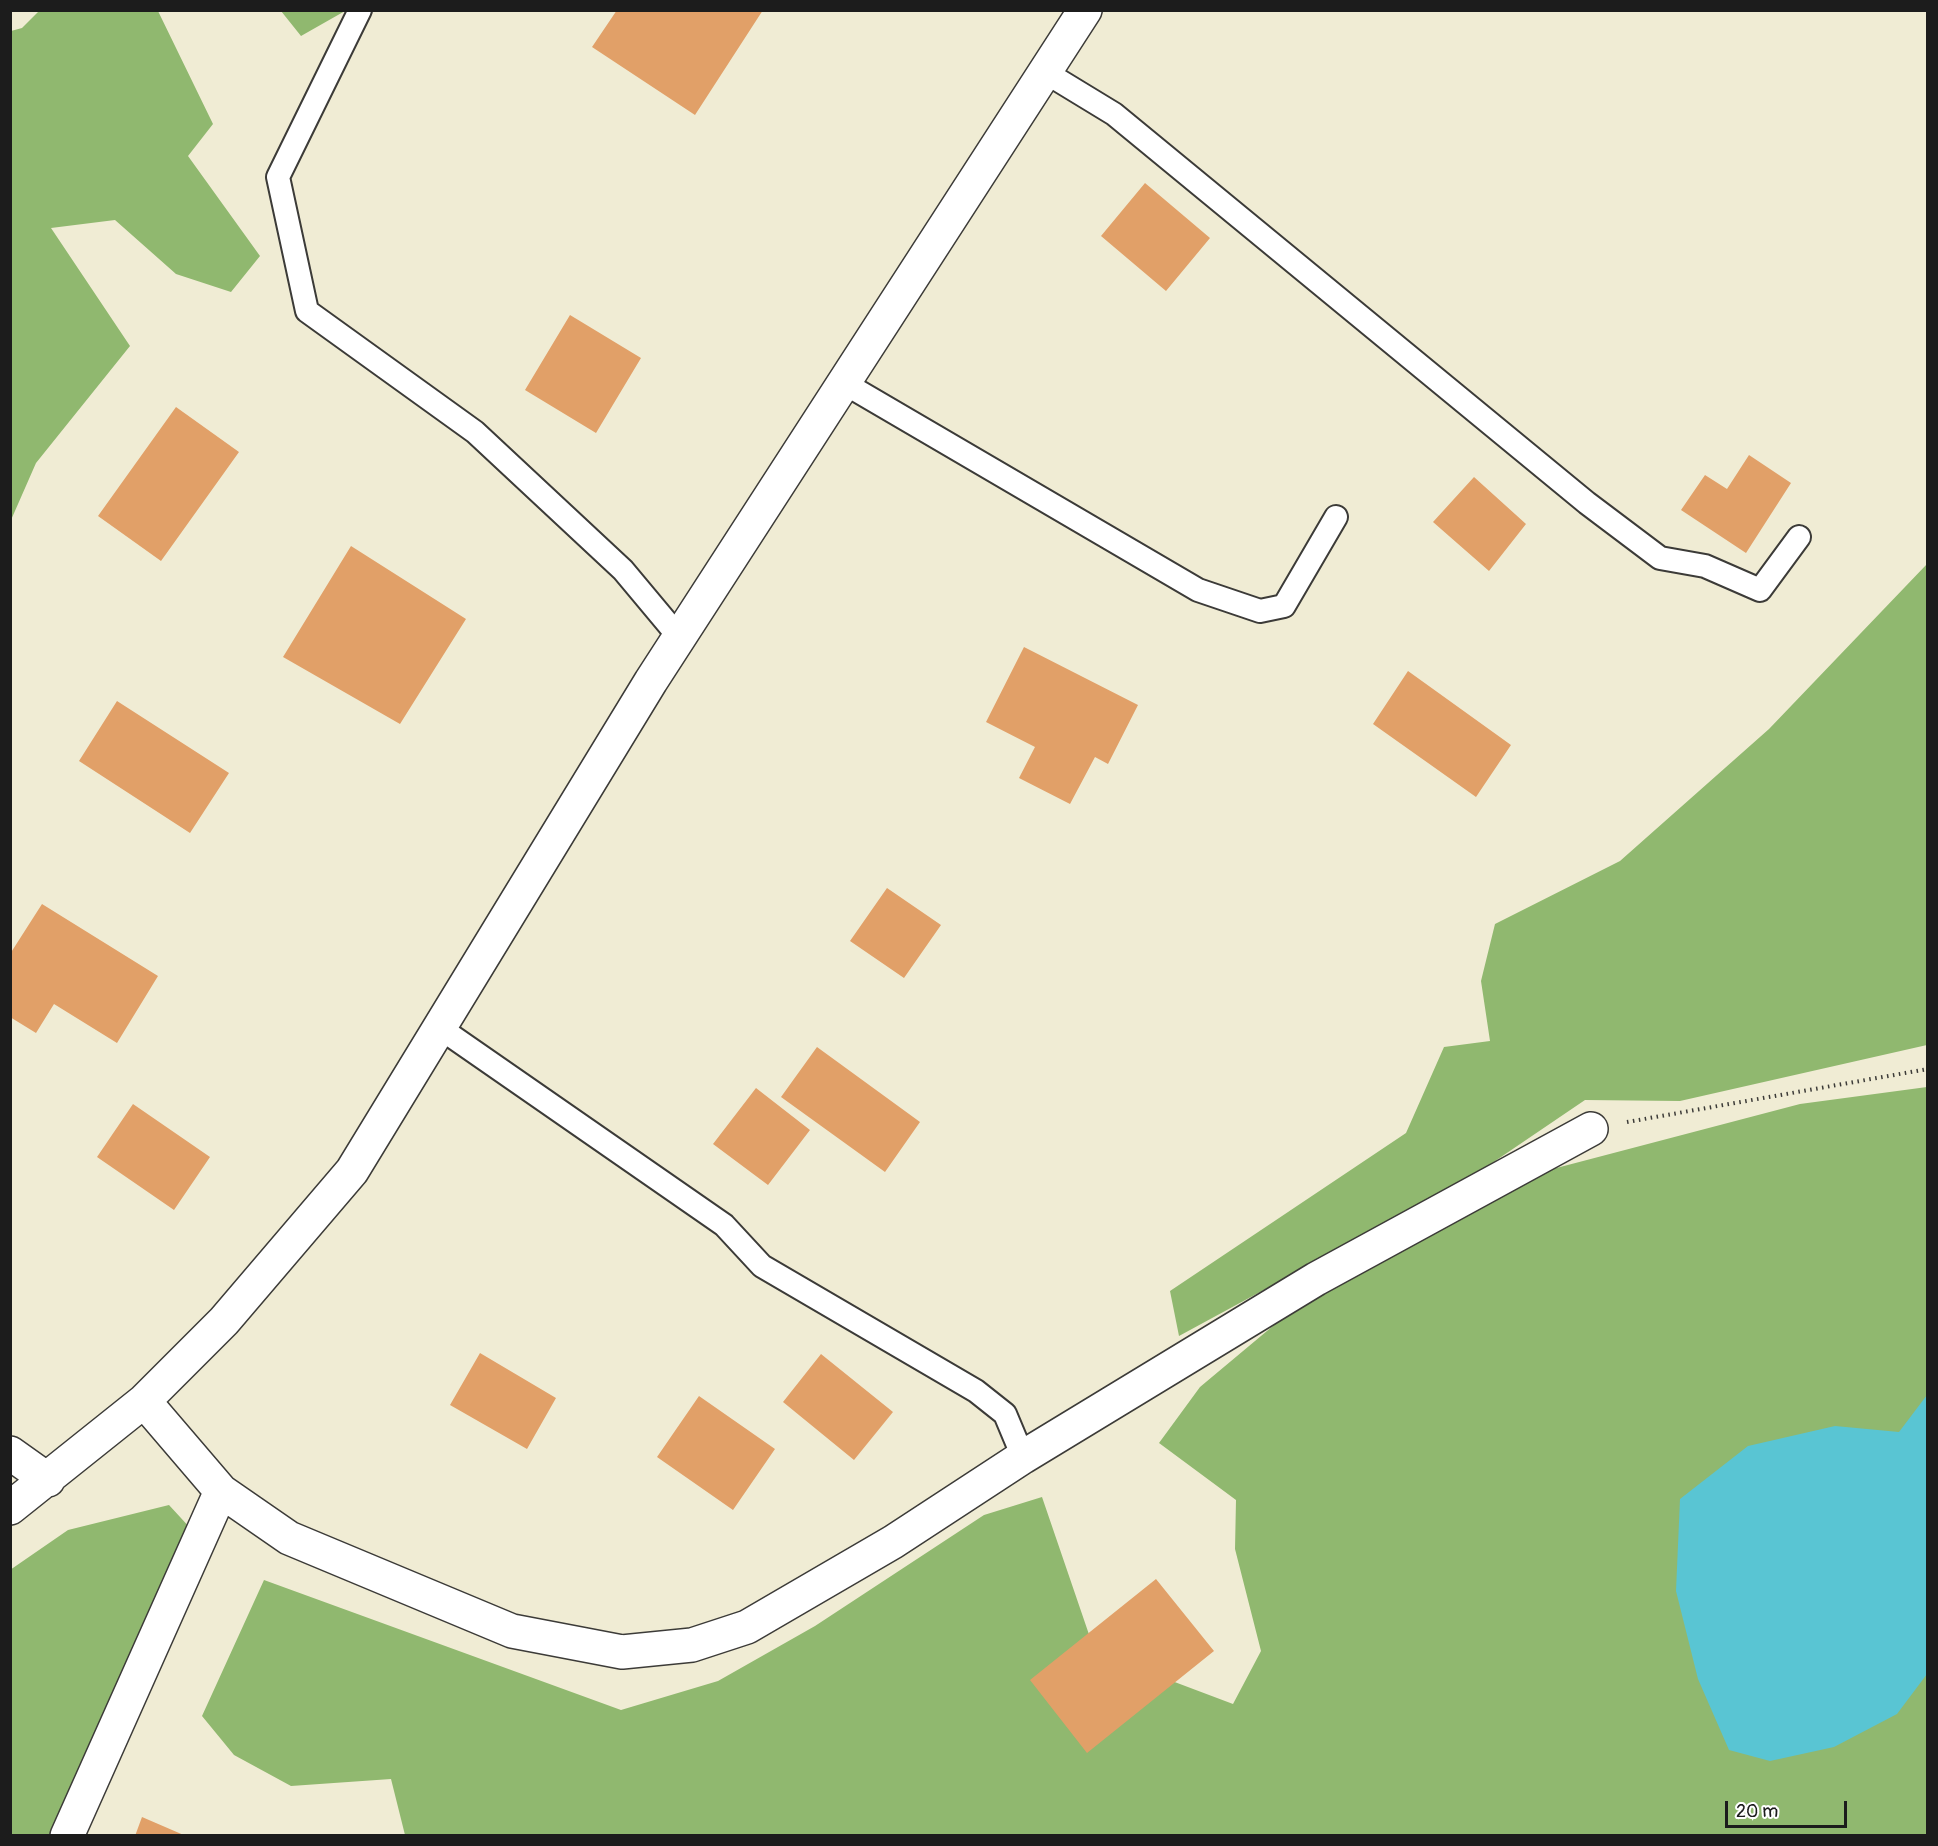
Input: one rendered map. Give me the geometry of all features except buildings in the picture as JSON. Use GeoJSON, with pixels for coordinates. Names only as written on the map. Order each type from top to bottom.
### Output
{"type":"FeatureCollection","features":[{"type":"Feature","properties":{"kind":"street"},"geometry":{"type":"LineString","coordinates":[[10,1508],[48,1480],[144,1401],[224,1321],[352,1171],[679,638],[1085,10]]}},
{"type":"Feature","properties":{"kind":"street"},"geometry":{"type":"LineString","coordinates":[[144,1401],[221,1491],[289,1538],[512,1631],[622,1652],[692,1645],[747,1627],[893,1542],[1023,1457],[1316,1279],[1591,1129]]}},
{"type":"Feature","properties":{"kind":"street"},"geometry":{"type":"LineString","coordinates":[[10,1453],[48,1480]]}},
{"type":"Feature","properties":{"kind":"street"},"geometry":{"type":"LineString","coordinates":[[67,1836],[221,1491]]}},
{"type":"Feature","properties":{"kind":"lane"},"geometry":{"type":"LineString","coordinates":[[360,10],[278,177],[307,311],[475,432],[623,570],[679,638]]}},
{"type":"Feature","properties":{"kind":"lane"},"geometry":{"type":"LineString","coordinates":[[1045,72],[1114,114],[1587,503],[1660,558],[1705,566],[1760,590],[1798,537]]}},
{"type":"Feature","properties":{"kind":"lane"},"geometry":{"type":"LineString","coordinates":[[844,383],[1198,590],[1260,611],[1284,606],[1336,517]]}},
{"type":"Feature","properties":{"kind":"lane"},"geometry":{"type":"LineString","coordinates":[[440,1028],[724,1225],[762,1266],[976,1391],[1005,1414],[1023,1457]]}},
{"type":"Feature","properties":{"kind":"path"},"geometry":{"type":"LineString","coordinates":[[1591,1129],[1928,1069]]}},
{"type":"Feature","properties":{"kind":"green space"},"geometry":{"type":"Polygon","coordinates":[[[39,11],[158,11],[213,124],[188,156],[260,256],[231,292],[176,274],[115,220],[51,228],[130,346],[36,463],[11,520],[11,31],[22,28],[39,11]]]}},
{"type":"Feature","properties":{"kind":"green space"},"geometry":{"type":"Polygon","coordinates":[[[281,11],[345,11],[301,36],[281,11]]]}},
{"type":"Feature","properties":{"kind":"green space"},"geometry":{"type":"Polygon","coordinates":[[[1927,564],[1927,1045],[1680,1101],[1585,1100],[1470,1178],[1179,1336],[1170,1291],[1406,1133],[1444,1047],[1490,1041],[1481,981],[1495,924],[1620,861],[1769,729],[1927,564]]]}},
{"type":"Feature","properties":{"kind":"green space"},"geometry":{"type":"Polygon","coordinates":[[[1927,1087],[1927,1835],[405,1835],[391,1779],[291,1786],[234,1755],[202,1716],[264,1580],[621,1710],[718,1681],[815,1626],[984,1515],[1042,1497],[1095,1652],[1233,1704],[1261,1651],[1235,1549],[1236,1500],[1159,1443],[1200,1387],[1365,1249],[1545,1171],[1800,1104],[1927,1087]]]}},
{"type":"Feature","properties":{"kind":"green space"},"geometry":{"type":"Polygon","coordinates":[[[169,1505],[192,1530],[57,1835],[11,1835],[10,1570],[68,1530],[169,1505]]]}},
{"type":"Feature","properties":{"kind":"water"},"geometry":{"type":"Polygon","coordinates":[[[1927,1395],[1927,1674],[1897,1714],[1834,1747],[1770,1761],[1729,1750],[1698,1679],[1676,1591],[1680,1499],[1748,1446],[1835,1426],[1899,1432],[1927,1395]]]}}]}
